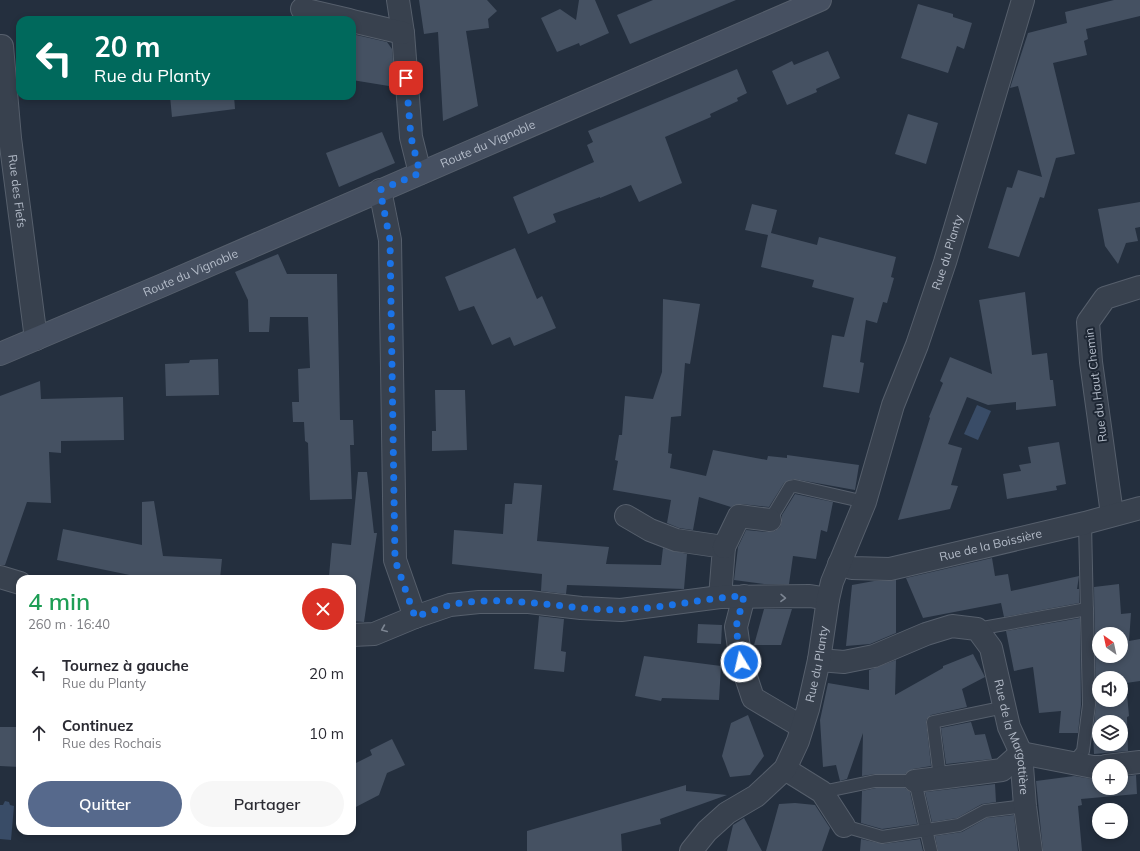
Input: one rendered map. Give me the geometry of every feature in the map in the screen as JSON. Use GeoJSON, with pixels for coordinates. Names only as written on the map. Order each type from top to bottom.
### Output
{"type":"FeatureCollection","features":[{"type":"Feature","properties":{"kind":"street"},"geometry":{"type":"LineString","coordinates":[[398,0],[403,33],[411,137],[420,173]]}},
{"type":"Feature","properties":{"kind":"street","name":"Route du Vignoble"},"geometry":{"type":"LineString","coordinates":[[0,354],[163,285],[820,0]]}},
{"type":"Feature","properties":{"kind":"street","name":"Rue du Planty"},"geometry":{"type":"LineString","coordinates":[[691,851],[707,831],[727,813],[756,796],[785,768],[802,727],[808,709],[819,660],[828,599],[839,564],[865,502],[893,404],[917,345],[945,262],[1023,0]]}},
{"type":"Feature","properties":{"kind":"street"},"geometry":{"type":"LineString","coordinates":[[302,9],[332,16]]}},
{"type":"Feature","properties":{"kind":"street"},"geometry":{"type":"LineString","coordinates":[[356,22],[403,33]]}},
{"type":"Feature","properties":{"kind":"street","name":"Rue des Fiefs"},"geometry":{"type":"LineString","coordinates":[[0,46],[2,46],[10,138],[36,339]]}},
{"type":"Feature","properties":{"kind":"street"},"geometry":{"type":"LineString","coordinates":[[380,190],[390,240],[395,560],[415,617]]}},
{"type":"Feature","properties":{"kind":"street","name":"Rue du Haut Chemin"},"geometry":{"type":"LineString","coordinates":[[1112,514],[1091,362],[1088,322],[1105,298],[1140,286]]}},
{"type":"Feature","properties":{"kind":"street","name":"Rue de la Boissière"},"geometry":{"type":"LineString","coordinates":[[839,564],[852,568],[890,569],[1085,523],[1112,514],[1140,508]]}},
{"type":"Feature","properties":{"kind":"street"},"geometry":{"type":"LineString","coordinates":[[626,516],[650,530],[676,540],[724,547]]}},
{"type":"Feature","properties":{"kind":"street"},"geometry":{"type":"LineString","coordinates":[[720,597],[724,547],[739,516],[770,520]]}},
{"type":"Feature","properties":{"kind":"street"},"geometry":{"type":"LineString","coordinates":[[0,577],[16,582]]}},
{"type":"Feature","properties":{"kind":"street"},"geometry":{"type":"LineString","coordinates":[[356,635],[374,634],[415,617],[450,605],[479,602],[529,602],[581,608],[621,610],[720,597],[744,596],[791,598],[810,596],[828,599]]}},
{"type":"Feature","properties":{"kind":"street"},"geometry":{"type":"LineString","coordinates":[[744,596],[736,627],[741,662],[754,698],[802,727]]}},
{"type":"Feature","properties":{"kind":"street"},"geometry":{"type":"LineString","coordinates":[[819,660],[844,662],[874,656],[926,634],[952,626],[977,629]]}},
{"type":"Feature","properties":{"kind":"street","name":"Rue de la Margottière"},"geometry":{"type":"LineString","coordinates":[[977,629],[990,648],[1009,727],[1021,753],[1025,806],[1031,851]]}},
{"type":"Feature","properties":{"kind":"street"},"geometry":{"type":"LineString","coordinates":[[915,781],[1002,770],[1021,753],[1092,768]]}},
{"type":"Feature","properties":{"kind":"street"},"geometry":{"type":"LineString","coordinates":[[1128,763],[1140,762]]}},
{"type":"Feature","properties":{"kind":"street"},"geometry":{"type":"LineString","coordinates":[[785,768],[822,792],[844,826]]}},
{"type":"Feature","properties":{"kind":"lane"},"geometry":{"type":"LineString","coordinates":[[770,520],[790,487],[795,486],[865,502]]}},
{"type":"Feature","properties":{"kind":"lane"},"geometry":{"type":"LineString","coordinates":[[1073,763],[1083,751],[1089,705],[1085,523]]}},
{"type":"Feature","properties":{"kind":"lane"},"geometry":{"type":"LineString","coordinates":[[977,629],[1087,609]]}},
{"type":"Feature","properties":{"kind":"lane"},"geometry":{"type":"LineString","coordinates":[[940,778],[933,722],[1005,706]]}},
{"type":"Feature","properties":{"kind":"lane"},"geometry":{"type":"LineString","coordinates":[[822,792],[875,781],[915,781],[931,851]]}},
{"type":"Feature","properties":{"kind":"lane"},"geometry":{"type":"LineString","coordinates":[[844,826],[882,837],[925,829],[959,825],[985,811],[1025,806]]}},
{"type":"Feature","properties":{"kind":"water"},"geometry":{"type":"Polygon","coordinates":[[[977,405],[991,411],[978,440],[964,434],[977,405]]]}},
{"type":"Feature","properties":{"kind":"water"},"geometry":{"type":"Polygon","coordinates":[[[5,801],[14,806],[11,840],[0,839],[0,805],[3,805],[5,801]]]}},
{"type":"Feature","properties":{"kind":"building"},"geometry":{"type":"Polygon","coordinates":[[[419,0],[487,0],[497,11],[488,19],[489,28],[466,31],[478,106],[443,121],[438,32],[424,34],[419,0]]]}},
{"type":"Feature","properties":{"kind":"building"},"geometry":{"type":"Polygon","coordinates":[[[579,0],[595,0],[609,33],[580,46],[579,43],[557,52],[541,18],[560,9],[576,20],[579,0]]]}},
{"type":"Feature","properties":{"kind":"building"},"geometry":{"type":"Polygon","coordinates":[[[653,0],[736,0],[630,44],[617,15],[653,0]]]}},
{"type":"Feature","properties":{"kind":"building"},"geometry":{"type":"Polygon","coordinates":[[[1114,0],[1140,0],[1140,16],[1086,29],[1088,39],[1084,41],[1087,55],[1053,63],[1075,154],[1056,158],[1044,198],[1040,197],[1019,257],[988,248],[1007,187],[1012,188],[1018,170],[1042,177],[1018,86],[1010,88],[1028,33],[1067,23],[1065,12],[1114,0]]]}},
{"type":"Feature","properties":{"kind":"building"},"geometry":{"type":"Polygon","coordinates":[[[918,4],[953,14],[953,17],[972,23],[964,49],[957,46],[948,73],[901,58],[918,4]]]}},
{"type":"Feature","properties":{"kind":"building"},"geometry":{"type":"Polygon","coordinates":[[[356,35],[387,42],[392,49],[395,87],[356,81],[356,35]]]}},
{"type":"Feature","properties":{"kind":"building"},"geometry":{"type":"Polygon","coordinates":[[[828,51],[840,78],[816,89],[817,92],[787,105],[772,71],[792,61],[794,65],[828,51]]]}},
{"type":"Feature","properties":{"kind":"building"},"geometry":{"type":"Polygon","coordinates":[[[737,69],[747,93],[737,98],[738,101],[710,114],[711,117],[665,137],[682,183],[639,202],[631,185],[600,198],[553,214],[556,222],[528,234],[513,197],[594,162],[587,145],[593,142],[588,131],[737,69]]]}},
{"type":"Feature","properties":{"kind":"building"},"geometry":{"type":"Polygon","coordinates":[[[170,100],[234,100],[235,109],[172,117],[170,100]]]}},
{"type":"Feature","properties":{"kind":"building"},"geometry":{"type":"Polygon","coordinates":[[[908,114],[938,123],[926,164],[895,154],[908,114]]]}},
{"type":"Feature","properties":{"kind":"building"},"geometry":{"type":"Polygon","coordinates":[[[382,132],[395,163],[339,187],[326,153],[382,132]]]}},
{"type":"Feature","properties":{"kind":"building"},"geometry":{"type":"Polygon","coordinates":[[[1140,202],[1140,227],[1135,228],[1138,241],[1126,243],[1118,264],[1105,246],[1098,209],[1140,202]]]}},
{"type":"Feature","properties":{"kind":"building"},"geometry":{"type":"Polygon","coordinates":[[[752,204],[777,210],[771,233],[817,245],[819,237],[896,257],[891,277],[894,278],[887,303],[883,302],[877,323],[866,320],[860,362],[864,363],[859,393],[823,387],[832,335],[844,337],[854,298],[812,287],[814,280],[761,267],[768,235],[745,230],[752,204]]]}},
{"type":"Feature","properties":{"kind":"building"},"geometry":{"type":"Polygon","coordinates":[[[515,248],[537,299],[542,296],[556,328],[514,346],[510,337],[492,345],[474,306],[459,311],[445,277],[515,248]]]}},
{"type":"Feature","properties":{"kind":"building"},"geometry":{"type":"Polygon","coordinates":[[[278,254],[287,274],[337,274],[340,420],[353,420],[354,445],[350,445],[352,499],[310,500],[308,443],[305,441],[304,422],[293,422],[292,402],[299,402],[298,369],[310,368],[308,317],[270,317],[269,332],[249,332],[248,300],[235,272],[278,254]]]}},
{"type":"Feature","properties":{"kind":"building"},"geometry":{"type":"Polygon","coordinates":[[[1025,292],[1032,355],[1047,353],[1050,380],[1053,380],[1056,406],[1016,410],[1016,402],[988,405],[967,397],[948,444],[962,448],[951,485],[958,486],[950,509],[898,520],[930,418],[929,417],[943,383],[940,381],[950,357],[992,374],[979,300],[1025,292]]]}},
{"type":"Feature","properties":{"kind":"building"},"geometry":{"type":"Polygon","coordinates":[[[663,299],[700,304],[690,364],[685,363],[681,416],[671,417],[668,453],[672,454],[670,468],[706,476],[713,450],[767,460],[768,456],[787,458],[787,455],[859,465],[855,490],[794,479],[784,483],[769,507],[741,504],[731,507],[699,497],[693,530],[679,528],[667,523],[671,500],[613,490],[618,461],[615,460],[619,435],[622,435],[625,396],[653,399],[662,372],[663,299]]]}},
{"type":"Feature","properties":{"kind":"building"},"geometry":{"type":"Polygon","coordinates":[[[218,359],[219,395],[166,396],[165,364],[189,363],[190,360],[218,359]]]}},
{"type":"Feature","properties":{"kind":"building"},"geometry":{"type":"Polygon","coordinates":[[[40,381],[41,399],[123,397],[124,440],[61,441],[61,453],[49,452],[51,503],[27,502],[5,565],[0,565],[0,396],[40,381]]]}},
{"type":"Feature","properties":{"kind":"building"},"geometry":{"type":"Polygon","coordinates":[[[435,390],[465,390],[467,450],[432,451],[432,431],[436,431],[435,390]]]}},
{"type":"Feature","properties":{"kind":"building"},"geometry":{"type":"Polygon","coordinates":[[[1059,442],[1066,484],[1056,486],[1057,490],[1007,499],[1003,474],[1021,471],[1019,465],[1031,463],[1028,447],[1059,442]]]}},
{"type":"Feature","properties":{"kind":"building"},"geometry":{"type":"Polygon","coordinates":[[[358,472],[367,472],[374,533],[377,533],[364,622],[356,621],[356,575],[329,575],[332,543],[351,545],[358,472]]]}},
{"type":"Feature","properties":{"kind":"building"},"geometry":{"type":"Polygon","coordinates":[[[514,483],[542,485],[537,541],[609,547],[606,564],[661,565],[663,548],[687,554],[684,589],[567,585],[566,594],[541,591],[542,574],[452,564],[454,530],[503,534],[505,504],[512,504],[514,483]]]}},
{"type":"Feature","properties":{"kind":"building"},"geometry":{"type":"Polygon","coordinates":[[[795,494],[833,502],[827,532],[821,530],[816,559],[793,556],[789,584],[764,584],[734,580],[738,547],[746,530],[768,532],[775,531],[780,527],[782,515],[795,494]]]}},
{"type":"Feature","properties":{"kind":"building"},"geometry":{"type":"Polygon","coordinates":[[[154,501],[163,556],[222,559],[220,575],[130,575],[57,560],[63,529],[142,545],[142,502],[154,501]]]}},
{"type":"Feature","properties":{"kind":"building"},"geometry":{"type":"Polygon","coordinates":[[[992,558],[995,576],[1008,574],[1011,591],[1079,576],[1077,589],[1079,589],[1079,603],[1004,617],[1001,603],[923,618],[906,578],[992,558]]]}},
{"type":"Feature","properties":{"kind":"building"},"geometry":{"type":"Polygon","coordinates":[[[896,580],[896,633],[870,644],[846,646],[852,585],[874,581],[896,580]]]}},
{"type":"Feature","properties":{"kind":"building"},"geometry":{"type":"Polygon","coordinates":[[[1119,584],[1121,614],[1131,613],[1129,641],[1140,639],[1140,681],[1128,683],[1128,671],[1095,671],[1095,663],[1128,663],[1128,627],[1095,627],[1094,587],[1119,584]]]}},
{"type":"Feature","properties":{"kind":"building"},"geometry":{"type":"Polygon","coordinates":[[[764,609],[792,609],[781,645],[754,645],[764,609]]]}},
{"type":"Feature","properties":{"kind":"building"},"geometry":{"type":"Polygon","coordinates":[[[539,616],[564,619],[561,651],[566,652],[564,672],[534,669],[539,616]]]}},
{"type":"Feature","properties":{"kind":"building"},"geometry":{"type":"Polygon","coordinates":[[[1080,618],[1081,705],[1078,733],[1059,733],[1061,711],[1039,713],[1033,667],[1014,671],[1006,631],[1080,618]]]}},
{"type":"Feature","properties":{"kind":"building"},"geometry":{"type":"Polygon","coordinates":[[[698,624],[722,625],[721,644],[697,643],[698,624]]]}},
{"type":"Feature","properties":{"kind":"building"},"geometry":{"type":"Polygon","coordinates":[[[973,654],[985,677],[962,689],[967,707],[931,715],[926,720],[931,766],[913,769],[905,774],[875,774],[862,776],[863,733],[847,779],[840,781],[836,765],[823,767],[820,720],[828,683],[869,690],[869,670],[896,660],[895,695],[943,668],[943,666],[973,654]]]}},
{"type":"Feature","properties":{"kind":"building"},"geometry":{"type":"Polygon","coordinates":[[[644,656],[721,666],[719,700],[662,698],[661,701],[635,696],[644,656]]]}},
{"type":"Feature","properties":{"kind":"building"},"geometry":{"type":"Polygon","coordinates":[[[1128,705],[1129,716],[1128,716],[1128,715],[1095,715],[1096,707],[1128,707],[1128,705]]]}},
{"type":"Feature","properties":{"kind":"building"},"geometry":{"type":"Polygon","coordinates":[[[748,715],[764,756],[750,775],[730,777],[722,756],[731,723],[748,715]]]}},
{"type":"Feature","properties":{"kind":"building"},"geometry":{"type":"Polygon","coordinates":[[[971,722],[975,735],[985,734],[992,759],[946,764],[941,728],[971,722]]]}},
{"type":"Feature","properties":{"kind":"building"},"geometry":{"type":"Polygon","coordinates":[[[0,727],[16,727],[16,767],[0,766],[0,727]]]}},
{"type":"Feature","properties":{"kind":"building"},"geometry":{"type":"Polygon","coordinates":[[[392,739],[405,765],[387,773],[379,795],[356,807],[356,763],[372,755],[370,750],[392,739]]]}},
{"type":"Feature","properties":{"kind":"building"},"geometry":{"type":"Polygon","coordinates":[[[1094,751],[1128,751],[1094,754],[1094,751]]]}},
{"type":"Feature","properties":{"kind":"building"},"geometry":{"type":"Polygon","coordinates":[[[1136,775],[1137,794],[1128,795],[1128,776],[1136,775]]]}},
{"type":"Feature","properties":{"kind":"building"},"geometry":{"type":"Polygon","coordinates":[[[1074,776],[1092,779],[1092,795],[1126,795],[1081,799],[1082,805],[1078,806],[1082,851],[1043,851],[1036,781],[1074,776]]]}},
{"type":"Feature","properties":{"kind":"building"},"geometry":{"type":"Polygon","coordinates":[[[995,784],[996,802],[982,804],[957,818],[932,822],[925,792],[995,784]]]}},
{"type":"Feature","properties":{"kind":"building"},"geometry":{"type":"Polygon","coordinates":[[[686,785],[686,791],[727,795],[660,819],[661,824],[621,834],[622,851],[527,851],[527,831],[686,785]]]}},
{"type":"Feature","properties":{"kind":"building"},"geometry":{"type":"Polygon","coordinates":[[[876,788],[905,788],[910,792],[917,824],[882,829],[861,823],[862,791],[876,788]]]}},
{"type":"Feature","properties":{"kind":"building"},"geometry":{"type":"Polygon","coordinates":[[[795,803],[815,805],[830,828],[822,851],[766,851],[779,804],[795,803]]]}},
{"type":"Feature","properties":{"kind":"building"},"geometry":{"type":"Polygon","coordinates":[[[1014,815],[1018,851],[938,851],[935,836],[962,832],[987,818],[1014,815]]]}},
{"type":"Feature","properties":{"kind":"building"},"geometry":{"type":"Polygon","coordinates":[[[744,818],[762,851],[727,851],[733,825],[744,818]]]}},
{"type":"Feature","properties":{"kind":"building"},"geometry":{"type":"Polygon","coordinates":[[[861,839],[883,844],[920,839],[923,851],[860,851],[861,839]]]}},
{"type":"Feature","properties":{"kind":"route"},"geometry":{"type":"LineString","coordinates":[[406,78],[411,137],[420,173],[380,190],[390,240],[395,560],[415,617],[450,605],[479,602],[529,602],[581,608],[621,610],[646,608],[720,597],[744,596],[736,627],[741,662]]}}]}
